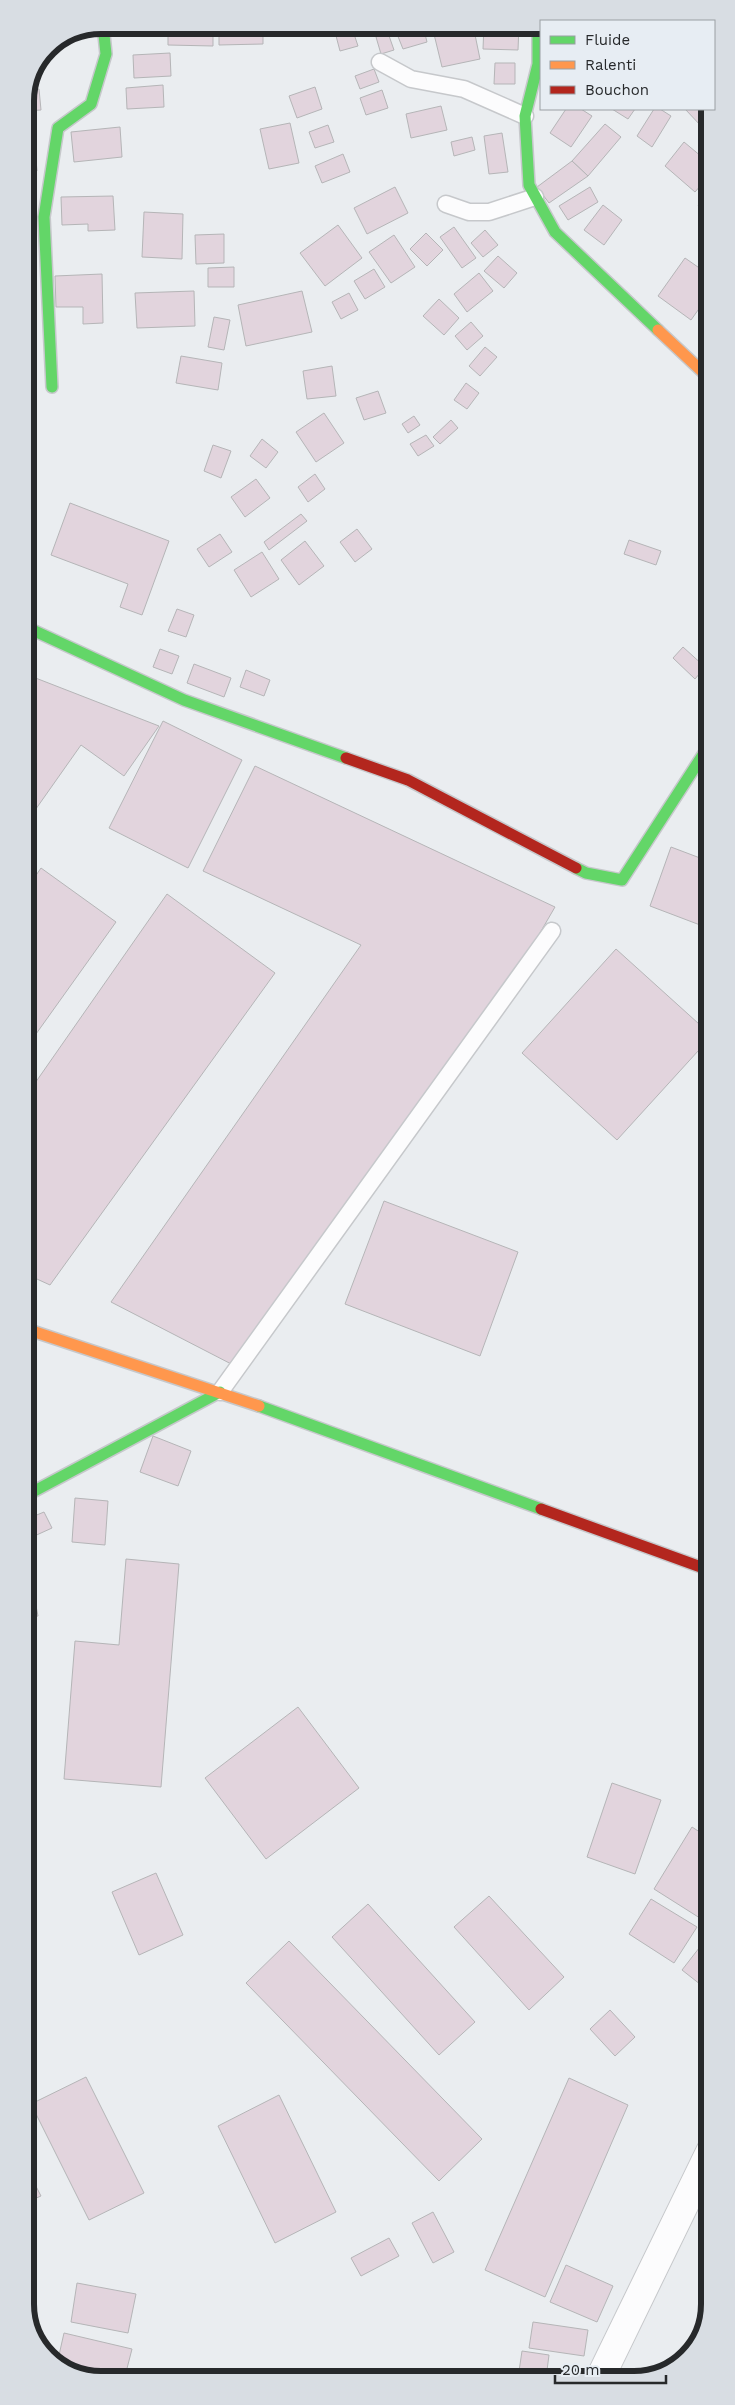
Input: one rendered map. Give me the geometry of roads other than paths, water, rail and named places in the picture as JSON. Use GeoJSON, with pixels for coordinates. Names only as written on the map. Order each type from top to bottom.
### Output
{"type":"FeatureCollection","features":[{"type":"Feature","properties":{"kind":"street"},"geometry":{"type":"LineString","coordinates":[[52,387],[44,217],[58,128],[90,104],[106,54],[105,34]]}},
{"type":"Feature","properties":{"kind":"street"},"geometry":{"type":"LineString","coordinates":[[538,34],[538,64],[525,116],[529,185],[555,232],[701,370]]}},
{"type":"Feature","properties":{"kind":"street"},"geometry":{"type":"LineString","coordinates":[[34,632],[184,700],[408,780],[586,873],[622,880],[701,758]]}},
{"type":"Feature","properties":{"kind":"street"},"geometry":{"type":"LineString","coordinates":[[34,1332],[220,1392],[701,1567]]}},
{"type":"Feature","properties":{"kind":"street"},"geometry":{"type":"LineString","coordinates":[[34,1491],[220,1392]]}},
{"type":"Feature","properties":{"kind":"street"},"geometry":{"type":"LineString","coordinates":[[603,2371],[701,2170]]}},
{"type":"Feature","properties":{"kind":"lane"},"geometry":{"type":"LineString","coordinates":[[380,62],[411,79],[464,89],[525,116]]}},
{"type":"Feature","properties":{"kind":"lane"},"geometry":{"type":"LineString","coordinates":[[446,204],[469,212],[489,212],[535,197]]}},
{"type":"Feature","properties":{"kind":"lane"},"geometry":{"type":"LineString","coordinates":[[220,1392],[552,931]]}}]}
